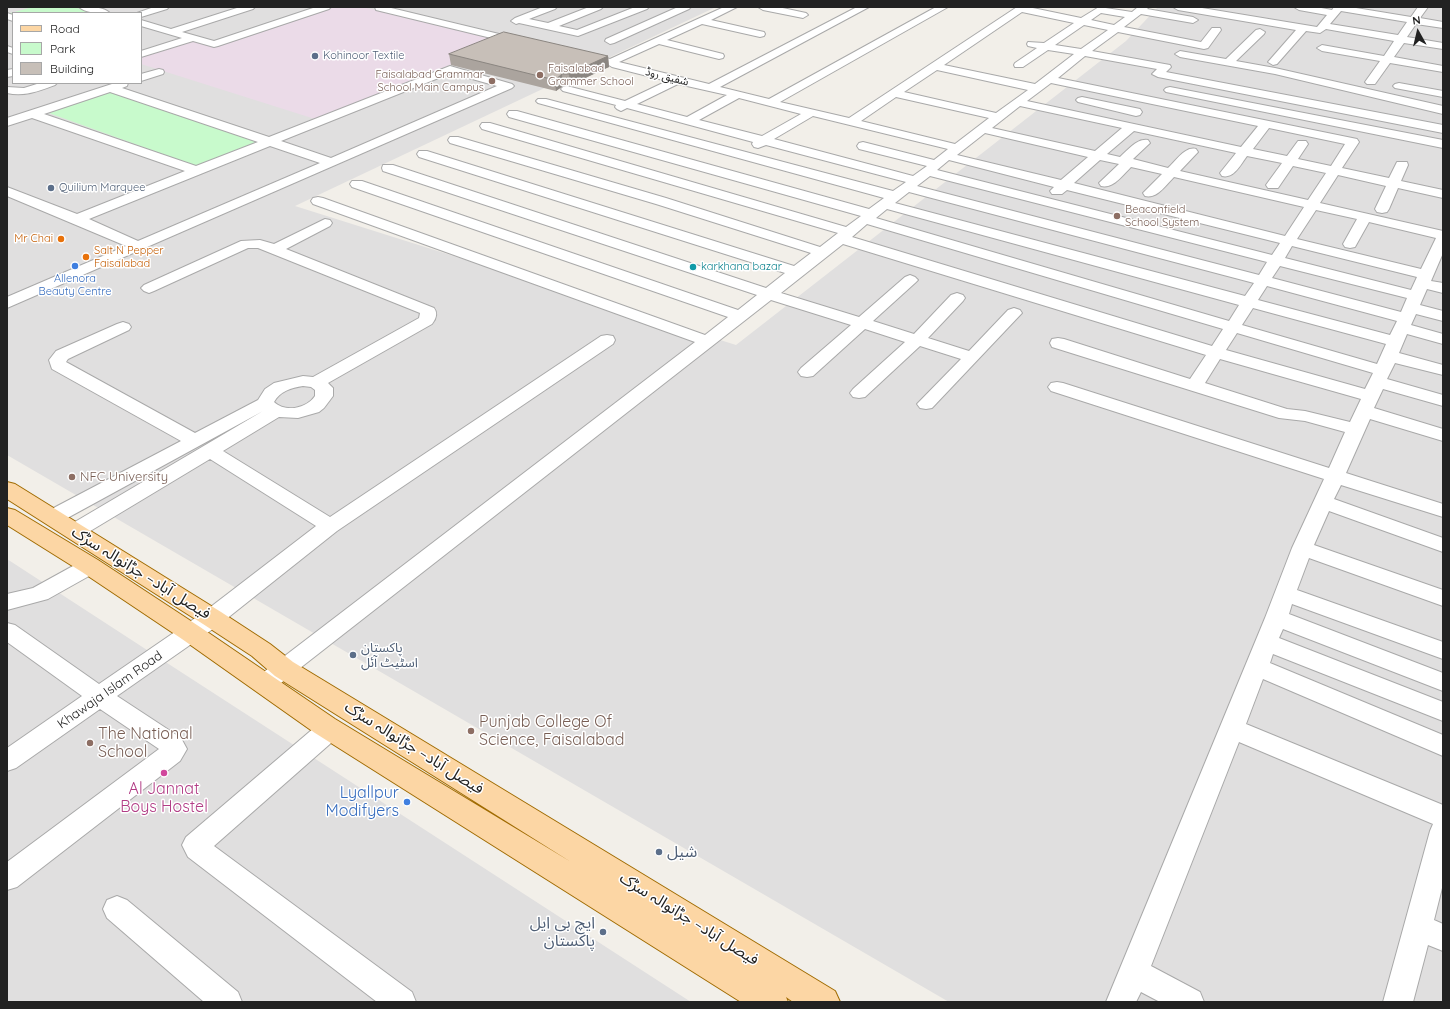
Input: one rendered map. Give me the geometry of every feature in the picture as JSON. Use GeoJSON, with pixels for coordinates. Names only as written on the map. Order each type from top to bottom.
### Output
{"type":"FeatureCollection","features":[{"type":"Feature","properties":{"kind":"main road","name":"فیصل آباد– جڑانوالہ سڑک"},"geometry":{"type":"LineString","coordinates":[[7,489],[64,524],[202,626],[274,676],[823,1002]]}},
{"type":"Feature","properties":{"kind":"main road","name":"فیصل آباد– جڑانوالہ سڑک"},"geometry":{"type":"LineString","coordinates":[[7,515],[90,566],[202,626]]}},
{"type":"Feature","properties":{"kind":"main road","name":"فیصل آباد– جڑانوالہ سڑک"},"geometry":{"type":"LineString","coordinates":[[274,676],[330,729],[771,1002]]}},
{"type":"Feature","properties":{"kind":"street"},"geometry":{"type":"LineString","coordinates":[[84,7],[102,12]]}},
{"type":"Feature","properties":{"kind":"street"},"geometry":{"type":"LineString","coordinates":[[142,14],[164,7]]}},
{"type":"Feature","properties":{"kind":"street"},"geometry":{"type":"LineString","coordinates":[[171,32],[250,7]]}},
{"type":"Feature","properties":{"kind":"street"},"geometry":{"type":"LineString","coordinates":[[142,23],[214,44],[326,7]]}},
{"type":"Feature","properties":{"kind":"street"},"geometry":{"type":"LineString","coordinates":[[379,7],[529,44]]}},
{"type":"Feature","properties":{"kind":"street"},"geometry":{"type":"LineString","coordinates":[[484,34],[552,7]]}},
{"type":"Feature","properties":{"kind":"street"},"geometry":{"type":"LineString","coordinates":[[548,27],[598,7]]}},
{"type":"Feature","properties":{"kind":"street"},"geometry":{"type":"LineString","coordinates":[[578,34],[644,7]]}},
{"type":"Feature","properties":{"kind":"street"},"geometry":{"type":"LineString","coordinates":[[610,41],[686,7]]}},
{"type":"Feature","properties":{"kind":"street"},"geometry":{"type":"LineString","coordinates":[[611,62],[732,7]]}},
{"type":"Feature","properties":{"kind":"street"},"geometry":{"type":"LineString","coordinates":[[763,7],[803,15]]}},
{"type":"Feature","properties":{"kind":"street"},"geometry":{"type":"LineString","coordinates":[[710,88],[864,7]]}},
{"type":"Feature","properties":{"kind":"street"},"geometry":{"type":"LineString","coordinates":[[771,102],[943,7]]}},
{"type":"Feature","properties":{"kind":"street"},"geometry":{"type":"LineString","coordinates":[[1178,7],[1319,30],[1332,15]]}},
{"type":"Feature","properties":{"kind":"street"},"geometry":{"type":"LineString","coordinates":[[1390,7],[1443,25]]}},
{"type":"Feature","properties":{"kind":"street"},"geometry":{"type":"LineString","coordinates":[[1003,8],[1020,9],[1084,21],[1204,46],[1217,30],[1139,11],[1099,10],[1084,21],[1048,47],[1019,65]]}},
{"type":"Feature","properties":{"kind":"street"},"geometry":{"type":"LineString","coordinates":[[851,122],[1020,9]]}},
{"type":"Feature","properties":{"kind":"street"},"geometry":{"type":"LineString","coordinates":[[707,10],[720,12]]}},
{"type":"Feature","properties":{"kind":"street"},"geometry":{"type":"LineString","coordinates":[[274,676],[910,184],[1139,11]]}},
{"type":"Feature","properties":{"kind":"street"},"geometry":{"type":"LineString","coordinates":[[1297,12],[1332,15],[1416,17],[1443,15]]}},
{"type":"Feature","properties":{"kind":"street"},"geometry":{"type":"LineString","coordinates":[[1332,15],[1401,39],[1443,46]]}},
{"type":"Feature","properties":{"kind":"street"},"geometry":{"type":"LineString","coordinates":[[1416,17],[1443,35]]}},
{"type":"Feature","properties":{"kind":"street"},"geometry":{"type":"LineString","coordinates":[[1371,82],[1384,64],[1390,48],[1401,39],[1416,17]]}},
{"type":"Feature","properties":{"kind":"street"},"geometry":{"type":"LineString","coordinates":[[518,20],[643,48]]}},
{"type":"Feature","properties":{"kind":"street"},"geometry":{"type":"LineString","coordinates":[[700,21],[760,34]]}},
{"type":"Feature","properties":{"kind":"street"},"geometry":{"type":"LineString","coordinates":[[1173,39],[1183,26],[1200,26]]}},
{"type":"Feature","properties":{"kind":"street"},"geometry":{"type":"LineString","coordinates":[[1273,62],[1303,28]]}},
{"type":"Feature","properties":{"kind":"street"},"geometry":{"type":"LineString","coordinates":[[1232,59],[1263,32],[1245,29]]}},
{"type":"Feature","properties":{"kind":"street"},"geometry":{"type":"LineString","coordinates":[[1281,36],[1295,38]]}},
{"type":"Feature","properties":{"kind":"street"},"geometry":{"type":"LineString","coordinates":[[142,54],[192,38]]}},
{"type":"Feature","properties":{"kind":"street"},"geometry":{"type":"LineString","coordinates":[[658,41],[719,56]]}},
{"type":"Feature","properties":{"kind":"street"},"geometry":{"type":"LineString","coordinates":[[1032,44],[1084,53],[1172,62],[1232,59],[1273,62],[1381,84],[1367,129]]}},
{"type":"Feature","properties":{"kind":"street"},"geometry":{"type":"LineString","coordinates":[[1322,48],[1443,80]]}},
{"type":"Feature","properties":{"kind":"street"},"geometry":{"type":"LineString","coordinates":[[1390,48],[1408,51]]}},
{"type":"Feature","properties":{"kind":"street","name":"شفیق روڈ"},"geometry":{"type":"LineString","coordinates":[[574,54],[851,122],[910,184]]}},
{"type":"Feature","properties":{"kind":"street"},"geometry":{"type":"LineString","coordinates":[[1232,59],[1443,116]]}},
{"type":"Feature","properties":{"kind":"street"},"geometry":{"type":"LineString","coordinates":[[1149,81],[1172,62]]}},
{"type":"Feature","properties":{"kind":"street"},"geometry":{"type":"LineString","coordinates":[[1172,62],[1371,115],[1443,129]]}},
{"type":"Feature","properties":{"kind":"street"},"geometry":{"type":"LineString","coordinates":[[1384,64],[1443,69]]}},
{"type":"Feature","properties":{"kind":"street"},"geometry":{"type":"LineString","coordinates":[[935,66],[1048,93]]}},
{"type":"Feature","properties":{"kind":"street"},"geometry":{"type":"LineString","coordinates":[[7,303],[508,86],[450,69],[77,219]]}},
{"type":"Feature","properties":{"kind":"street"},"geometry":{"type":"LineString","coordinates":[[1062,69],[1077,72]]}},
{"type":"Feature","properties":{"kind":"street"},"geometry":{"type":"LineString","coordinates":[[142,78],[159,72]]}},
{"type":"Feature","properties":{"kind":"street"},"geometry":{"type":"LineString","coordinates":[[1048,79],[1135,92],[1224,115],[1353,142],[1194,386]]}},
{"type":"Feature","properties":{"kind":"street"},"geometry":{"type":"LineString","coordinates":[[395,220],[677,80]]}},
{"type":"Feature","properties":{"kind":"street"},"geometry":{"type":"LineString","coordinates":[[7,90],[14,93],[22,92],[48,84]]}},
{"type":"Feature","properties":{"kind":"street"},"geometry":{"type":"LineString","coordinates":[[7,122],[124,84]]}},
{"type":"Feature","properties":{"kind":"street"},"geometry":{"type":"LineString","coordinates":[[1386,84],[1443,94]]}},
{"type":"Feature","properties":{"kind":"street"},"geometry":{"type":"LineString","coordinates":[[1284,85],[1376,98],[1443,110]]}},
{"type":"Feature","properties":{"kind":"street"},"geometry":{"type":"LineString","coordinates":[[110,88],[331,162]]}},
{"type":"Feature","properties":{"kind":"street"},"geometry":{"type":"LineString","coordinates":[[1160,88],[1443,144]]}},
{"type":"Feature","properties":{"kind":"street"},"geometry":{"type":"LineString","coordinates":[[567,89],[764,140],[1025,218],[1262,281],[1404,324],[1443,339]]}},
{"type":"Feature","properties":{"kind":"street"},"geometry":{"type":"LineString","coordinates":[[894,93],[998,117]]}},
{"type":"Feature","properties":{"kind":"street"},"geometry":{"type":"LineString","coordinates":[[688,121],[738,94]]}},
{"type":"Feature","properties":{"kind":"street"},"geometry":{"type":"LineString","coordinates":[[1070,98],[1136,112]]}},
{"type":"Feature","properties":{"kind":"street"},"geometry":{"type":"LineString","coordinates":[[542,101],[740,154],[910,184],[1045,201],[1275,260],[1404,324],[1443,435]]}},
{"type":"Feature","properties":{"kind":"street"},"geometry":{"type":"LineString","coordinates":[[1017,102],[1131,127],[1195,147],[1244,151],[1443,194]]}},
{"type":"Feature","properties":{"kind":"street"},"geometry":{"type":"LineString","coordinates":[[541,272],[812,112]]}},
{"type":"Feature","properties":{"kind":"street"},"geometry":{"type":"LineString","coordinates":[[33,114],[197,171]]}},
{"type":"Feature","properties":{"kind":"street"},"geometry":{"type":"LineString","coordinates":[[513,114],[714,170],[910,184],[1064,185],[1292,236],[1350,244],[1404,324],[1443,370]]}},
{"type":"Feature","properties":{"kind":"street"},"geometry":{"type":"LineString","coordinates":[[1150,193],[1224,115]]}},
{"type":"Feature","properties":{"kind":"street"},"geometry":{"type":"LineString","coordinates":[[1227,173],[1266,124]]}},
{"type":"Feature","properties":{"kind":"street"},"geometry":{"type":"LineString","coordinates":[[486,126],[688,185],[960,274],[1215,352],[1404,324],[1443,316]]}},
{"type":"Feature","properties":{"kind":"street"},"geometry":{"type":"LineString","coordinates":[[960,274],[1131,127]]}},
{"type":"Feature","properties":{"kind":"street"},"geometry":{"type":"LineString","coordinates":[[982,129],[1312,204],[1443,236],[1302,548],[1267,642],[1121,1002]]}},
{"type":"Feature","properties":{"kind":"street"},"geometry":{"type":"LineString","coordinates":[[454,140],[661,201],[822,252]]}},
{"type":"Feature","properties":{"kind":"street"},"geometry":{"type":"LineString","coordinates":[[1106,183],[1144,144]]}},
{"type":"Feature","properties":{"kind":"street"},"geometry":{"type":"LineString","coordinates":[[1273,185],[1302,144]]}},
{"type":"Feature","properties":{"kind":"street"},"geometry":{"type":"LineString","coordinates":[[863,146],[910,184],[984,254],[1232,327],[1404,324],[1443,288]]}},
{"type":"Feature","properties":{"kind":"street"},"geometry":{"type":"LineString","coordinates":[[423,154],[796,272]]}},
{"type":"Feature","properties":{"kind":"street"},"geometry":{"type":"LineString","coordinates":[[1382,209],[1402,165]]}},
{"type":"Feature","properties":{"kind":"street"},"geometry":{"type":"LineString","coordinates":[[388,168],[465,185],[599,238],[769,294],[972,357]]}},
{"type":"Feature","properties":{"kind":"street"},"geometry":{"type":"LineString","coordinates":[[357,184],[433,201],[578,250],[740,316]]}},
{"type":"Feature","properties":{"kind":"street"},"geometry":{"type":"LineString","coordinates":[[910,184],[1005,236],[1248,302],[1404,324]]}},
{"type":"Feature","properties":{"kind":"street"},"geometry":{"type":"LineString","coordinates":[[7,191],[77,219],[138,246]]}},
{"type":"Feature","properties":{"kind":"street"},"geometry":{"type":"LineString","coordinates":[[318,201],[395,220],[541,272],[707,342]]}},
{"type":"Feature","properties":{"kind":"street"},"geometry":{"type":"LineString","coordinates":[[7,204],[122,253]]}},
{"type":"Feature","properties":{"kind":"street"},"geometry":{"type":"LineString","coordinates":[[1194,206],[1292,236],[1404,324],[1443,401]]}},
{"type":"Feature","properties":{"kind":"street"},"geometry":{"type":"LineString","coordinates":[[1350,244],[1365,217]]}},
{"type":"Feature","properties":{"kind":"street"},"geometry":{"type":"LineString","coordinates":[[274,250],[325,223]]}},
{"type":"Feature","properties":{"kind":"street"},"geometry":{"type":"LineString","coordinates":[[149,288],[253,242],[428,311],[426,320],[316,383]]}},
{"type":"Feature","properties":{"kind":"street"},"geometry":{"type":"LineString","coordinates":[[807,372],[864,323],[910,280]]}},
{"type":"Feature","properties":{"kind":"street"},"geometry":{"type":"LineString","coordinates":[[859,393],[917,340],[958,298]]}},
{"type":"Feature","properties":{"kind":"street"},"geometry":{"type":"LineString","coordinates":[[926,404],[1014,313]]}},
{"type":"Feature","properties":{"kind":"street"},"geometry":{"type":"LineString","coordinates":[[123,328],[62,355],[57,360],[58,365],[202,446],[330,526]]}},
{"type":"Feature","properties":{"kind":"street","name":"Khawaja Islam Road"},"geometry":{"type":"LineString","coordinates":[[7,761],[202,626],[330,526],[607,340]]}},
{"type":"Feature","properties":{"kind":"street"},"geometry":{"type":"LineString","coordinates":[[1058,343],[1285,414],[1305,416],[1356,429]]}},
{"type":"Feature","properties":{"kind":"street"},"geometry":{"type":"LineString","coordinates":[[64,524],[270,407],[289,413],[305,410],[317,404],[324,396],[324,388],[316,383],[304,381],[289,383],[276,388],[268,395],[270,407]]}},
{"type":"Feature","properties":{"kind":"street"},"geometry":{"type":"LineString","coordinates":[[1057,387],[1443,511]]}},
{"type":"Feature","properties":{"kind":"street"},"geometry":{"type":"LineString","coordinates":[[64,524],[202,446]]}},
{"type":"Feature","properties":{"kind":"street"},"geometry":{"type":"LineString","coordinates":[[1323,502],[1443,545]]}},
{"type":"Feature","properties":{"kind":"street"},"geometry":{"type":"LineString","coordinates":[[1302,548],[1443,598]]}},
{"type":"Feature","properties":{"kind":"street"},"geometry":{"type":"LineString","coordinates":[[7,602],[40,594],[90,566]]}},
{"type":"Feature","properties":{"kind":"street"},"geometry":{"type":"LineString","coordinates":[[1286,594],[1443,651]]}},
{"type":"Feature","properties":{"kind":"street"},"geometry":{"type":"LineString","coordinates":[[1276,618],[1443,682]]}},
{"type":"Feature","properties":{"kind":"street"},"geometry":{"type":"LineString","coordinates":[[7,631],[172,745],[174,749],[171,754],[7,878]]}},
{"type":"Feature","properties":{"kind":"street"},"geometry":{"type":"LineString","coordinates":[[1267,642],[1443,712]]}},
{"type":"Feature","properties":{"kind":"street"},"geometry":{"type":"LineString","coordinates":[[1256,667],[1443,746]]}},
{"type":"Feature","properties":{"kind":"street"},"geometry":{"type":"LineString","coordinates":[[330,729],[196,845],[198,849],[401,1002]]}},
{"type":"Feature","properties":{"kind":"street"},"geometry":{"type":"LineString","coordinates":[[1232,729],[1443,817]]}},
{"type":"Feature","properties":{"kind":"street"},"geometry":{"type":"LineString","coordinates":[[1398,1002],[1431,932],[1443,831]]}},
{"type":"Feature","properties":{"kind":"street"},"geometry":{"type":"LineString","coordinates":[[117,909],[227,1002]]}},
{"type":"Feature","properties":{"kind":"street"},"geometry":{"type":"LineString","coordinates":[[1134,972],[1189,1002]]}},
{"type":"Feature","properties":{"kind":"shaded area"},"geometry":{"type":"Polygon","coordinates":[[[7,7],[716,7],[295,206],[736,345],[1126,41],[1158,7],[1443,7],[1443,1002],[949,1002],[7,455],[7,7]]]}},
{"type":"Feature","properties":{"kind":"shaded area","name":"Kohinoor Textile"},"geometry":{"type":"Polygon","coordinates":[[[334,7],[362,7],[509,41],[315,119],[142,64],[142,56],[191,40],[215,46],[334,7]]]}},
{"type":"Feature","properties":{"kind":"shaded area"},"geometry":{"type":"Polygon","coordinates":[[[7,559],[147,650],[691,1002],[7,1002],[7,559]]]}},
{"type":"Feature","properties":{"kind":"green space"},"geometry":{"type":"Polygon","coordinates":[[[33,7],[73,7],[91,12],[14,12],[33,7]]]}},
{"type":"Feature","properties":{"kind":"green space"},"geometry":{"type":"Polygon","coordinates":[[[111,91],[261,140],[196,166],[46,112],[111,91]]]}},
{"type":"Feature","properties":{"kind":"building","name":"Faisalabad Grammer School"},"geometry":{"type":"Polygon","coordinates":[[[504,32],[608,56],[569,74],[562,74],[555,80],[449,54],[504,32]]]}},
{"type":"Feature","properties":{"kind":"place","name":"Kohinoor Textile"},"geometry":{"type":"Point","coordinates":[315,56]}},
{"type":"Feature","properties":{"kind":"place","name":"Faisalabad Grammer School"},"geometry":{"type":"Point","coordinates":[540,75]}},
{"type":"Feature","properties":{"kind":"place","name":"Faisalabad Grammar School Main Campus"},"geometry":{"type":"Point","coordinates":[492,81]}},
{"type":"Feature","properties":{"kind":"place","name":"Quilium Marquee"},"geometry":{"type":"Point","coordinates":[51,188]}},
{"type":"Feature","properties":{"kind":"place","name":"Beaconfield School System"},"geometry":{"type":"Point","coordinates":[1117,216]}},
{"type":"Feature","properties":{"kind":"place","name":"Mr Chai"},"geometry":{"type":"Point","coordinates":[61,239]}},
{"type":"Feature","properties":{"kind":"place","name":"Salt N Pepper Faisalabad"},"geometry":{"type":"Point","coordinates":[86,257]}},
{"type":"Feature","properties":{"kind":"place","name":"Allenora Beauty Centre"},"geometry":{"type":"Point","coordinates":[75,266]}},
{"type":"Feature","properties":{"kind":"place","name":"karkhana bazar"},"geometry":{"type":"Point","coordinates":[693,267]}},
{"type":"Feature","properties":{"kind":"place","name":"NFC University"},"geometry":{"type":"Point","coordinates":[72,477]}},
{"type":"Feature","properties":{"kind":"place","name":"پاکستان اسٹیٹ آئل"},"geometry":{"type":"Point","coordinates":[353,655]}},
{"type":"Feature","properties":{"kind":"place","name":"Punjab College Of Science, Faisalabad"},"geometry":{"type":"Point","coordinates":[471,731]}},
{"type":"Feature","properties":{"kind":"place","name":"The National School"},"geometry":{"type":"Point","coordinates":[90,743]}},
{"type":"Feature","properties":{"kind":"place","name":"Al Jannat Boys Hostel"},"geometry":{"type":"Point","coordinates":[164,773]}},
{"type":"Feature","properties":{"kind":"place","name":"Lyallpur Modifyers"},"geometry":{"type":"Point","coordinates":[407,802]}},
{"type":"Feature","properties":{"kind":"place","name":"شیل"},"geometry":{"type":"Point","coordinates":[659,852]}},
{"type":"Feature","properties":{"kind":"place","name":"ایچ بی ایل پاکستان"},"geometry":{"type":"Point","coordinates":[603,932]}}]}
